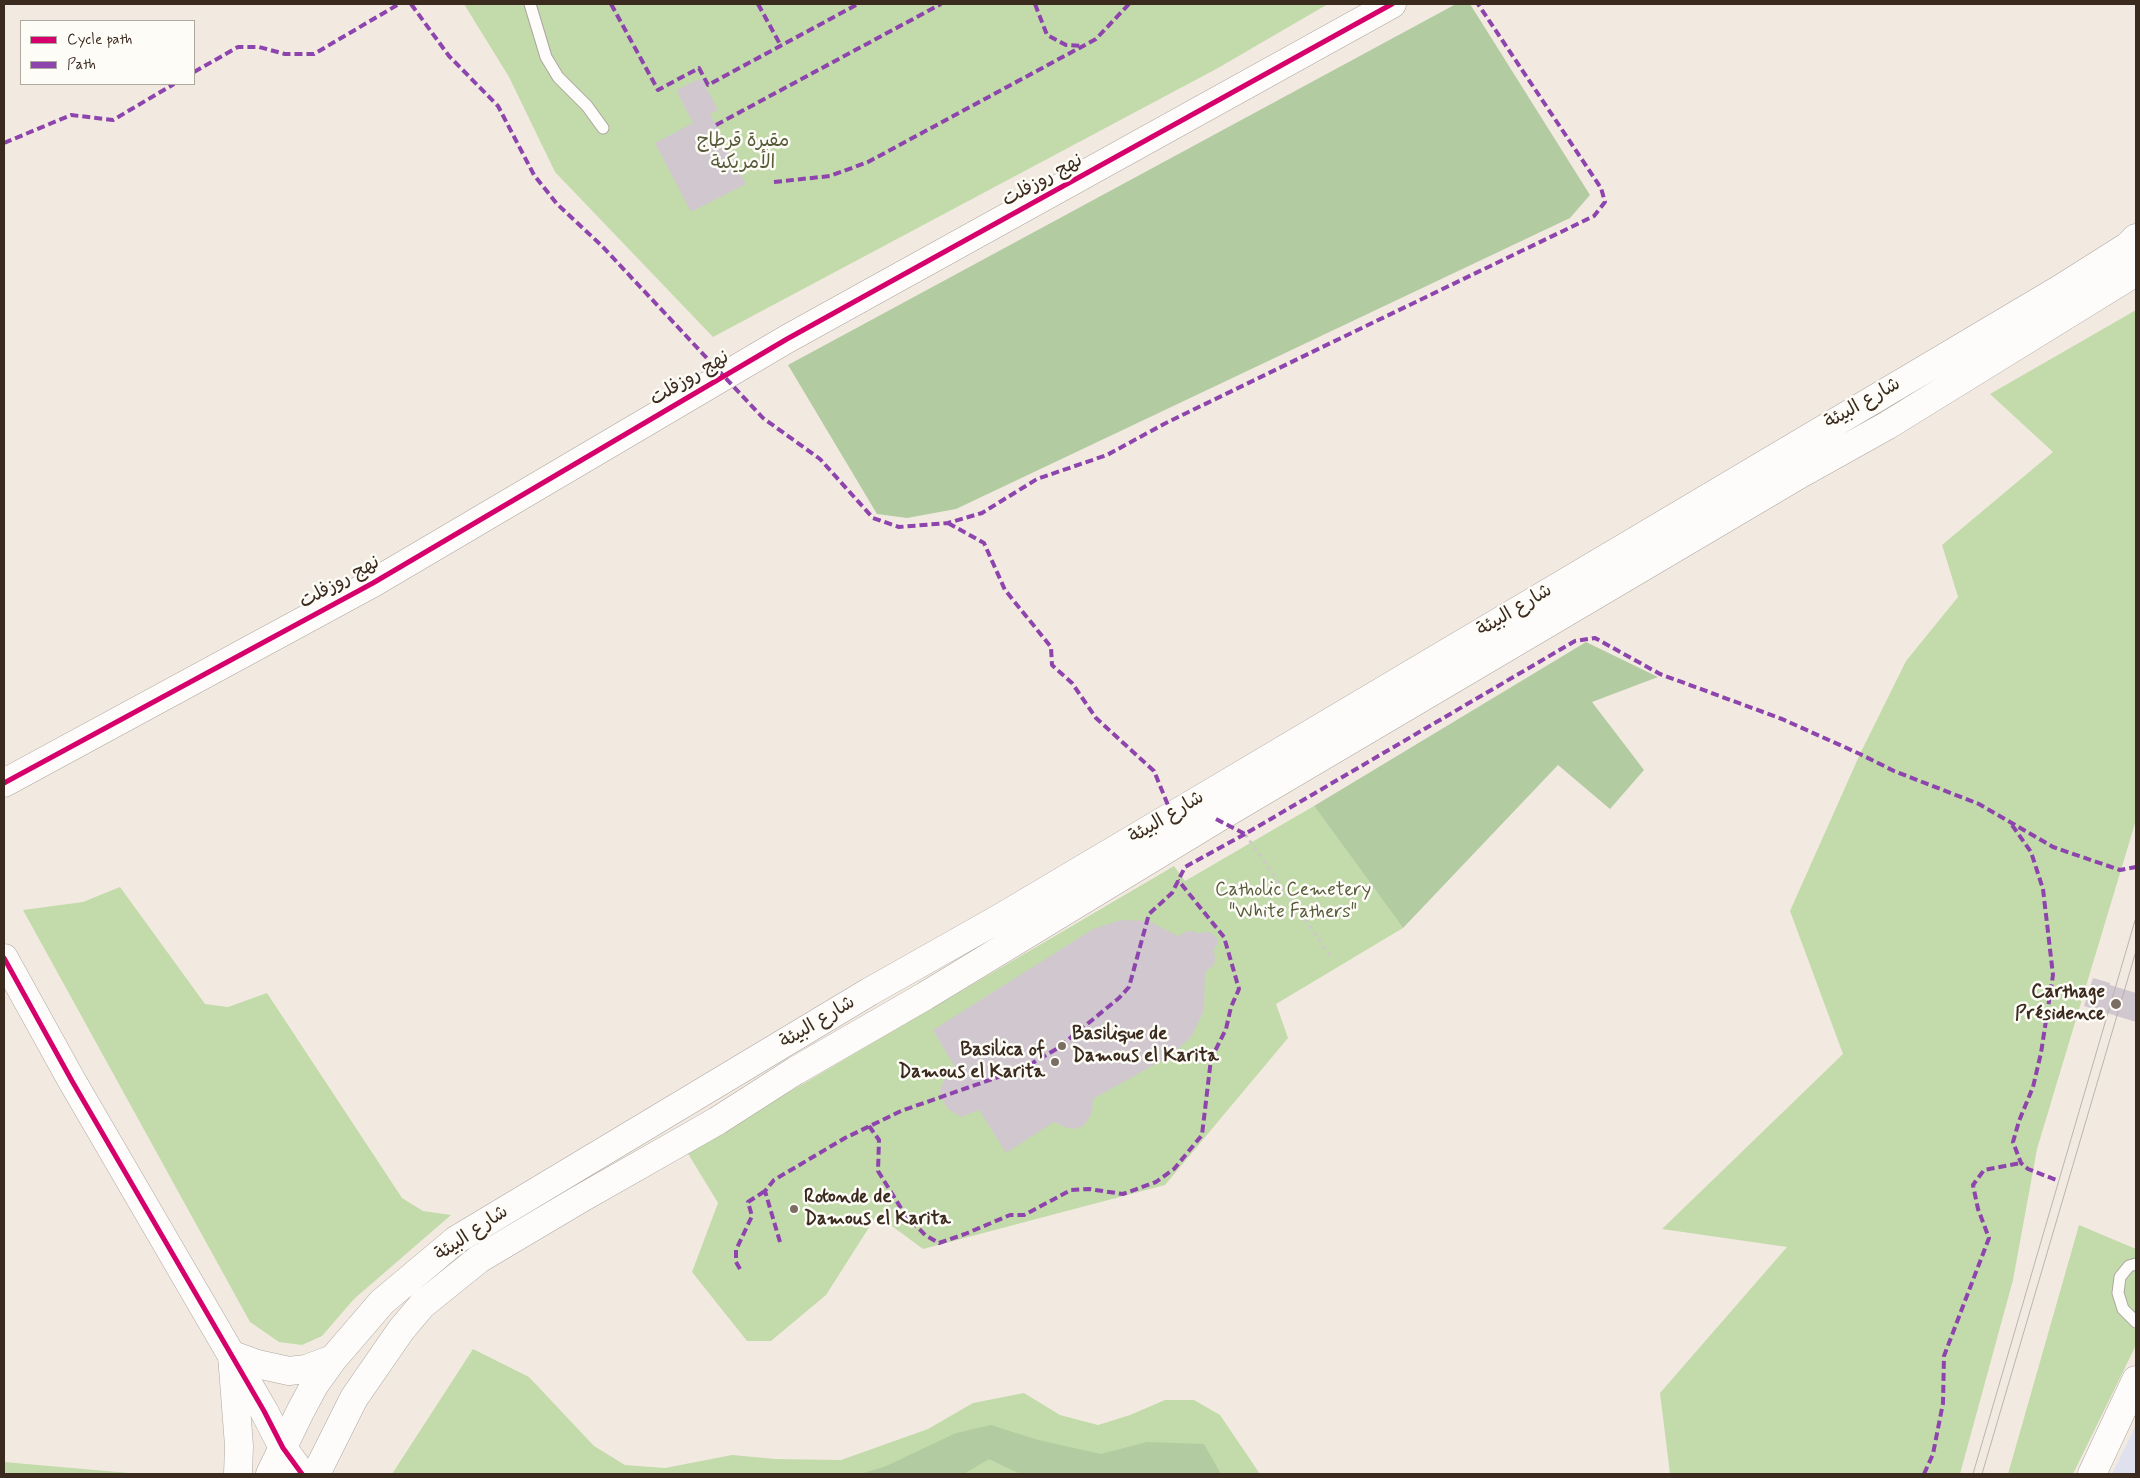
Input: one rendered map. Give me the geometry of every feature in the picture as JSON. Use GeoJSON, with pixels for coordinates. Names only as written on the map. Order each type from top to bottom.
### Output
{"type":"FeatureCollection","features":[{"type":"Feature","properties":{"kind":"main road","name":"نهج روزفلت"},"geometry":{"type":"LineString","coordinates":[[4,782],[373,583],[787,339],[1392,4]]}},
{"type":"Feature","properties":{"kind":"main road","name":"شارع البيئة"},"geometry":{"type":"LineString","coordinates":[[270,1474],[315,1384],[332,1359],[382,1302],[456,1240],[869,992],[1000,918],[2052,294],[2121,250],[2136,238]]}},
{"type":"Feature","properties":{"kind":"main road","name":"شارع البيئة"},"geometry":{"type":"LineString","coordinates":[[316,1474],[354,1398],[401,1330],[422,1306],[478,1259],[717,1121],[795,1071],[925,996],[1216,819],[1802,473],[1888,425],[2136,272]]}},
{"type":"Feature","properties":{"kind":"main road"},"geometry":{"type":"LineString","coordinates":[[4,958],[72,1081],[264,1411],[282,1448],[302,1474]]}},
{"type":"Feature","properties":{"kind":"main road"},"geometry":{"type":"LineString","coordinates":[[232,1355],[258,1364],[289,1371],[306,1369],[332,1359]]}},
{"type":"Feature","properties":{"kind":"main road"},"geometry":{"type":"LineString","coordinates":[[232,1355],[240,1446],[238,1474]]}},
{"type":"Feature","properties":{"kind":"main road"},"geometry":{"type":"LineString","coordinates":[[2092,1474],[2136,1380]]}},
{"type":"Feature","properties":{"kind":"lane"},"geometry":{"type":"LineString","coordinates":[[530,4],[546,57],[558,77],[587,106],[603,128]]}},
{"type":"Feature","properties":{"kind":"lane"},"geometry":{"type":"LineString","coordinates":[[2136,1264],[2129,1266],[2120,1277],[2118,1294],[2124,1308],[2136,1322]]}},
{"type":"Feature","properties":{"kind":"path"},"geometry":{"type":"LineString","coordinates":[[1244,834],[1331,958]]}},
{"type":"Feature","properties":{"kind":"shaded area"},"geometry":{"type":"Polygon","coordinates":[[[2136,1425],[2136,1474],[2112,1474],[2136,1425]]]}},
{"type":"Feature","properties":{"kind":"green space","name":"مقبرة قرطاج الأمريكية"},"geometry":{"type":"Polygon","coordinates":[[[464,4],[1328,4],[1218,68],[713,337],[555,172],[509,77],[464,4]]]}},
{"type":"Feature","properties":{"kind":"green space"},"geometry":{"type":"Polygon","coordinates":[[[1456,4],[1470,4],[1590,195],[1570,218],[956,509],[907,518],[877,514],[788,365],[1456,4]]]}},
{"type":"Feature","properties":{"kind":"green space"},"geometry":{"type":"Polygon","coordinates":[[[2136,310],[2136,820],[2037,1149],[2013,1280],[1960,1474],[1670,1474],[1660,1393],[1787,1247],[1662,1229],[1843,1054],[1790,911],[1860,754],[1906,661],[1958,597],[1942,545],[2053,452],[1990,394],[2136,310]]]}},
{"type":"Feature","properties":{"kind":"green space"},"geometry":{"type":"Polygon","coordinates":[[[1586,642],[1658,677],[1592,702],[1644,770],[1610,809],[1558,765],[1403,928],[1314,806],[1586,642]]]}},
{"type":"Feature","properties":{"kind":"green space","name":"Basilica of Damous el Karita"},"geometry":{"type":"Polygon","coordinates":[[[1314,806],[1403,928],[1276,1004],[1288,1038],[1165,1185],[923,1249],[877,1215],[826,1295],[771,1341],[747,1341],[692,1272],[718,1203],[687,1152],[1174,866],[1185,881],[1314,806]]]}},
{"type":"Feature","properties":{"kind":"green space"},"geometry":{"type":"Polygon","coordinates":[[[120,887],[205,1004],[228,1007],[267,993],[402,1198],[423,1211],[451,1215],[354,1299],[322,1336],[302,1345],[279,1342],[250,1322],[23,910],[83,902],[120,887]]]}},
{"type":"Feature","properties":{"kind":"green space"},"geometry":{"type":"Polygon","coordinates":[[[2079,1225],[2136,1249],[2136,1345],[2073,1474],[2008,1474],[2079,1225]]]}},
{"type":"Feature","properties":{"kind":"green space"},"geometry":{"type":"Polygon","coordinates":[[[473,1349],[529,1377],[594,1446],[625,1465],[665,1468],[732,1455],[776,1459],[841,1460],[928,1429],[973,1403],[1024,1393],[1060,1415],[1098,1425],[1130,1415],[1165,1400],[1194,1400],[1220,1415],[1260,1474],[392,1474],[473,1349]]]}},
{"type":"Feature","properties":{"kind":"green space"},"geometry":{"type":"Polygon","coordinates":[[[991,1425],[1038,1440],[1101,1454],[1147,1442],[1204,1444],[1221,1474],[1020,1474],[989,1459],[964,1474],[860,1474],[884,1467],[956,1433],[991,1425]]]}},
{"type":"Feature","properties":{"kind":"green space"},"geometry":{"type":"Polygon","coordinates":[[[4,1462],[141,1474],[4,1474],[4,1462]]]}},
{"type":"Feature","properties":{"kind":"building"},"geometry":{"type":"Polygon","coordinates":[[[701,78],[718,110],[710,114],[746,184],[691,212],[655,143],[693,123],[676,90],[701,78]]]}},
{"type":"Feature","properties":{"kind":"building","name":"Basilique de Damous el Karita"},"geometry":{"type":"Polygon","coordinates":[[[1121,920],[1149,921],[1178,936],[1187,931],[1193,931],[1197,933],[1210,932],[1217,938],[1218,943],[1214,949],[1215,961],[1213,966],[1205,972],[1204,1010],[1192,1036],[1170,1056],[1093,1099],[1092,1114],[1083,1126],[1075,1129],[1067,1128],[1054,1122],[1006,1153],[979,1110],[961,1117],[948,1109],[942,1100],[940,1090],[944,1080],[957,1071],[933,1030],[1093,929],[1121,920]]]}},
{"type":"Feature","properties":{"kind":"building"},"geometry":{"type":"Polygon","coordinates":[[[2093,978],[2136,993],[2136,1022],[2084,1006],[2093,978]]]}},
{"type":"Feature","properties":{"kind":"tram line"},"geometry":{"type":"LineString","coordinates":[[1973,1474],[2136,917]]}},
{"type":"Feature","properties":{"kind":"tram line"},"geometry":{"type":"LineString","coordinates":[[1982,1474],[2136,951]]}},
{"type":"Feature","properties":{"kind":"marked path"},"geometry":{"type":"LineString","coordinates":[[195,71],[238,47],[259,47],[285,54],[314,54],[399,4]]}},
{"type":"Feature","properties":{"kind":"marked path"},"geometry":{"type":"LineString","coordinates":[[411,4],[449,56],[498,106],[534,175],[557,204],[601,245],[763,418],[820,459],[873,518],[899,527],[948,523],[982,513],[1037,479],[1107,455],[1164,424],[1594,216],[1605,202],[1601,188],[1478,4]]}},
{"type":"Feature","properties":{"kind":"marked path"},"geometry":{"type":"LineString","coordinates":[[611,4],[658,90],[699,68],[708,85],[858,4]]}},
{"type":"Feature","properties":{"kind":"marked path"},"geometry":{"type":"LineString","coordinates":[[758,4],[781,46]]}},
{"type":"Feature","properties":{"kind":"marked path"},"geometry":{"type":"LineString","coordinates":[[716,125],[941,4]]}},
{"type":"Feature","properties":{"kind":"marked path"},"geometry":{"type":"LineString","coordinates":[[1035,4],[1047,35],[1066,45],[1084,46]]}},
{"type":"Feature","properties":{"kind":"marked path"},"geometry":{"type":"LineString","coordinates":[[774,182],[830,176],[868,162],[1096,39],[1129,4]]}},
{"type":"Feature","properties":{"kind":"marked path"},"geometry":{"type":"LineString","coordinates":[[4,143],[71,115],[113,120],[172,85]]}},
{"type":"Feature","properties":{"kind":"marked path"},"geometry":{"type":"LineString","coordinates":[[948,523],[984,543],[1005,590],[1051,647],[1052,665],[1072,683],[1096,718],[1154,771],[1172,815]]}},
{"type":"Feature","properties":{"kind":"marked path"},"geometry":{"type":"LineString","coordinates":[[1216,819],[1245,834],[1575,641],[1595,638],[1660,674],[1782,719],[1894,771],[1979,804],[2053,847],[2120,870],[2136,867]]}},
{"type":"Feature","properties":{"kind":"marked path"},"geometry":{"type":"LineString","coordinates":[[2012,825],[2031,852],[2043,889],[2053,975],[2041,1053],[2033,1087],[2019,1121],[2013,1142],[2021,1163],[2028,1169],[2059,1181]]}},
{"type":"Feature","properties":{"kind":"marked path"},"geometry":{"type":"LineString","coordinates":[[780,1242],[765,1191],[774,1180],[845,1138],[901,1111],[1024,1068],[1058,1048],[1119,998],[1129,987],[1149,914],[1172,893],[1185,867],[1245,834]]}},
{"type":"Feature","properties":{"kind":"marked path"},"geometry":{"type":"LineString","coordinates":[[869,1126],[879,1140],[878,1171],[904,1213],[925,1235],[939,1243],[1010,1215],[1024,1215],[1071,1190],[1089,1189],[1123,1194],[1156,1182],[1174,1169],[1202,1135],[1211,1059],[1226,1029],[1231,1007],[1239,989],[1224,937],[1178,880]]}},
{"type":"Feature","properties":{"kind":"marked path"},"geometry":{"type":"LineString","coordinates":[[1924,1474],[1933,1454],[1943,1403],[1944,1356],[1989,1238],[1978,1209],[1973,1185],[1984,1170],[2021,1163]]}},
{"type":"Feature","properties":{"kind":"marked path"},"geometry":{"type":"LineString","coordinates":[[740,1269],[736,1262],[736,1250],[752,1216],[748,1202],[765,1191]]}},
{"type":"Feature","properties":{"kind":"cycle path"},"geometry":{"type":"LineString","coordinates":[[4,783],[373,583],[787,339],[1392,4]]}},
{"type":"Feature","properties":{"kind":"cycle path"},"geometry":{"type":"LineString","coordinates":[[4,958],[72,1081],[264,1411],[283,1448],[302,1474]]}},
{"type":"Feature","properties":{"kind":"place","name":"Carthage Présidence"},"geometry":{"type":"Point","coordinates":[2116,1004]}},
{"type":"Feature","properties":{"kind":"place","name":"Basilique de Damous el Karita"},"geometry":{"type":"Point","coordinates":[1062,1046]}},
{"type":"Feature","properties":{"kind":"place","name":"Basilica of Damous el Karita"},"geometry":{"type":"Point","coordinates":[1055,1062]}},
{"type":"Feature","properties":{"kind":"place","name":"Rotonde de Damous el Karita"},"geometry":{"type":"Point","coordinates":[794,1209]}},
{"type":"Feature","properties":{"kind":"park label","name":"Catholic Cemetery \"White Fathers\""},"geometry":{"type":"Point","coordinates":[1293,902]}}]}
